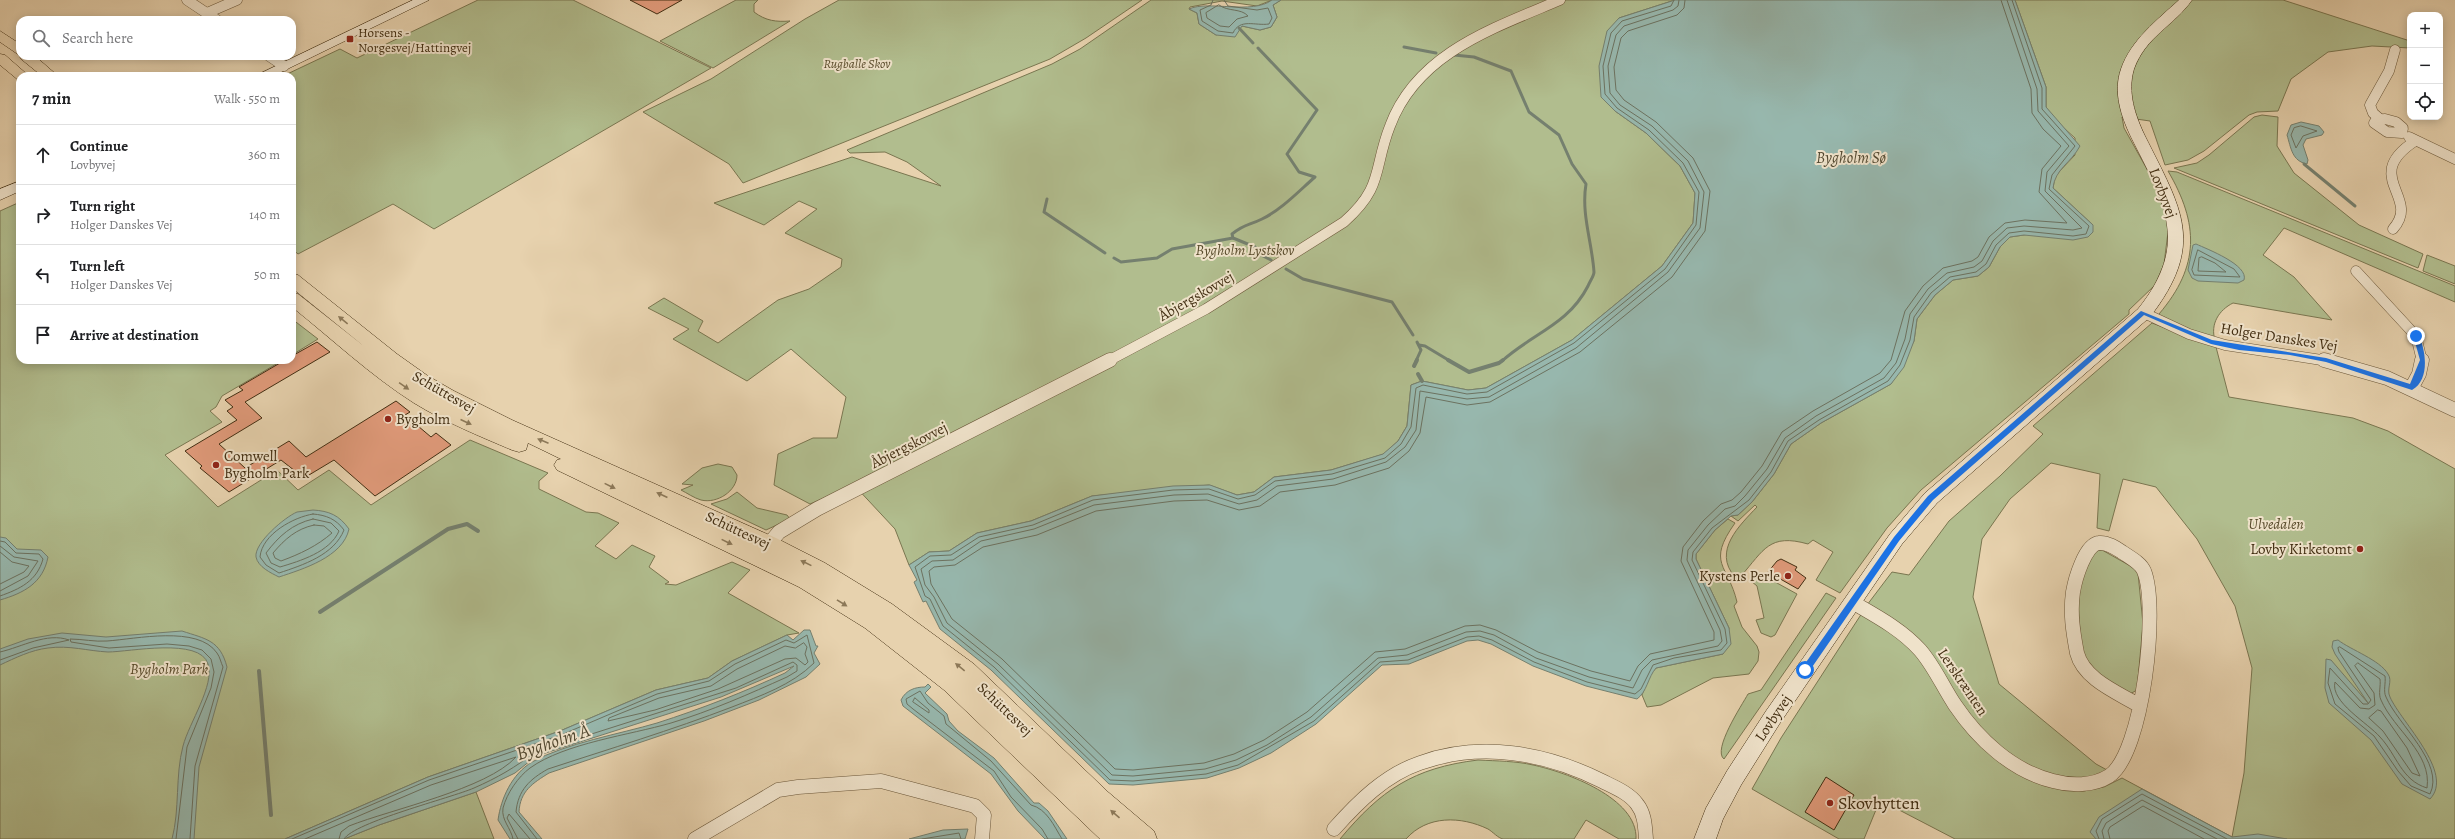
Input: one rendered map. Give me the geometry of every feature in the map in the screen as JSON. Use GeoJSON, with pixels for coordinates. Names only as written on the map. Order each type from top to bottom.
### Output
{"type":"FeatureCollection","features":[{"type":"Feature","properties":{"kind":"main road"},"geometry":{"type":"LineString","coordinates":[[0,35],[16,48]]}},
{"type":"Feature","properties":{"kind":"main road"},"geometry":{"type":"LineString","coordinates":[[0,58],[17,72]]}},
{"type":"Feature","properties":{"kind":"main road"},"geometry":{"type":"LineString","coordinates":[[31,60],[47,72]]}},
{"type":"Feature","properties":{"kind":"main road","name":"Schüttesvej"},"geometry":{"type":"LineString","coordinates":[[296,282],[391,359],[421,381],[447,396],[505,425],[769,544],[818,568],[928,641],[966,671],[1100,800],[1145,839]]}},
{"type":"Feature","properties":{"kind":"main road","name":"Schüttesvej"},"geometry":{"type":"LineString","coordinates":[[296,301],[377,367],[408,390],[452,416],[587,475],[806,580],[874,622],[952,683],[1117,839]]}},
{"type":"Feature","properties":{"kind":"street"},"geometry":{"type":"LineString","coordinates":[[188,0],[211,16]]}},
{"type":"Feature","properties":{"kind":"street"},"geometry":{"type":"LineString","coordinates":[[207,13],[237,0]]}},
{"type":"Feature","properties":{"kind":"street"},"geometry":{"type":"LineString","coordinates":[[271,72],[423,0]]}},
{"type":"Feature","properties":{"kind":"street","name":"Åbjergskovvej"},"geometry":{"type":"LineString","coordinates":[[769,544],[779,532],[817,509],[1176,326],[1224,300],[1318,240],[1352,215],[1374,189],[1379,178],[1390,125],[1397,109],[1413,85],[1430,65],[1448,51],[1560,0]]}},
{"type":"Feature","properties":{"kind":"street","name":"Lovbyvej"},"geometry":{"type":"LineString","coordinates":[[1705,839],[1714,815],[1734,778],[1773,717],[1896,539],[1931,498],[2144,313],[2164,283],[2172,264],[2176,232],[2175,216],[2169,199],[2130,122],[2125,86],[2128,69],[2139,47],[2186,0]]}},
{"type":"Feature","properties":{"kind":"street"},"geometry":{"type":"LineString","coordinates":[[2395,50],[2389,70],[2370,105],[2373,113],[2380,119],[2374,123],[2378,128],[2394,134],[2402,133],[2415,141],[2455,159]]}},
{"type":"Feature","properties":{"kind":"street"},"geometry":{"type":"LineString","coordinates":[[275,60],[284,66]]}},
{"type":"Feature","properties":{"kind":"street"},"geometry":{"type":"LineString","coordinates":[[2394,230],[2400,224],[2402,214],[2400,200],[2392,184],[2394,161],[2396,154],[2415,141]]}},
{"type":"Feature","properties":{"kind":"street"},"geometry":{"type":"LineString","coordinates":[[0,195],[16,188]]}},
{"type":"Feature","properties":{"kind":"street"},"geometry":{"type":"LineString","coordinates":[[0,203],[16,196]]}},
{"type":"Feature","properties":{"kind":"street"},"geometry":{"type":"LineString","coordinates":[[2356,272],[2416,336],[2421,348],[2423,360],[2419,376],[2412,387]]}},
{"type":"Feature","properties":{"kind":"street","name":"Holger Danskes Vej"},"geometry":{"type":"LineString","coordinates":[[2144,313],[2211,342],[2330,361],[2412,387],[2455,410]]}},
{"type":"Feature","properties":{"kind":"street","name":"Lerskrænten"},"geometry":{"type":"LineString","coordinates":[[1852,602],[1899,631],[1913,642],[1928,660],[1961,713],[1991,747],[2012,762],[2050,780],[2068,785],[2087,784],[2102,780],[2117,770],[2128,754],[2140,706],[2150,627],[2144,571],[2139,563],[2105,543],[2098,542],[2090,547],[2076,575],[2071,601],[2072,627],[2078,658],[2084,668],[2098,680],[2140,706]]}},
{"type":"Feature","properties":{"kind":"street"},"geometry":{"type":"LineString","coordinates":[[1334,828],[1361,798],[1390,778],[1419,764],[1451,754],[1483,750],[1539,756],[1559,762],[1602,781],[1636,802],[1643,817],[1646,839]]}},
{"type":"Feature","properties":{"kind":"street"},"geometry":{"type":"LineString","coordinates":[[696,839],[778,790],[798,787],[881,781],[975,806],[984,815],[982,839]]}},
{"type":"Feature","properties":{"kind":"green space"},"geometry":{"type":"Polygon","coordinates":[[[478,0],[573,0],[711,68],[434,229],[393,204],[298,254],[296,252],[296,72],[291,72],[340,49],[357,58],[478,0]]]}},
{"type":"Feature","properties":{"kind":"green space"},"geometry":{"type":"Polygon","coordinates":[[[736,0],[758,0],[754,4],[754,12],[758,15],[771,20],[790,21],[713,68],[660,41],[736,0]]]}},
{"type":"Feature","properties":{"kind":"green space","name":"Rugballe Skov"},"geometry":{"type":"Polygon","coordinates":[[[839,0],[1142,0],[1086,38],[1050,59],[743,183],[729,164],[643,112],[711,79],[805,19],[839,0]]]}},
{"type":"Feature","properties":{"kind":"green space","name":"Bygholm Lystskov"},"geometry":{"type":"Polygon","coordinates":[[[1151,0],[1272,0],[1257,6],[1222,1],[1190,7],[1189,9],[1197,13],[1199,24],[1216,35],[1242,26],[1260,30],[1271,27],[1277,17],[1273,5],[1281,0],[1675,0],[1619,18],[1615,111],[1646,133],[1680,166],[1695,193],[1693,223],[1662,266],[1572,340],[1486,388],[1468,390],[1422,381],[1411,385],[1407,426],[1398,441],[1384,454],[1331,470],[1274,477],[1254,492],[1237,495],[1209,485],[1092,496],[1031,521],[977,533],[949,551],[929,552],[909,565],[895,529],[854,485],[810,504],[774,485],[778,454],[813,438],[837,438],[846,397],[791,349],[747,381],[673,339],[689,329],[648,308],[664,298],[703,321],[698,331],[718,343],[778,300],[809,289],[841,267],[842,259],[785,233],[817,209],[799,201],[764,225],[714,203],[852,157],[941,186],[907,162],[885,152],[850,153],[847,150],[1052,64],[1080,49],[1151,0]]]}},
{"type":"Feature","properties":{"kind":"green space"},"geometry":{"type":"Polygon","coordinates":[[[2015,0],[2283,0],[2407,40],[2407,48],[2372,46],[2328,52],[2291,79],[2278,111],[2257,112],[2249,115],[2204,151],[2188,160],[2165,165],[2150,121],[2122,117],[2124,128],[2153,180],[2169,224],[2164,264],[2155,285],[2129,310],[2129,314],[1921,490],[1887,528],[1840,593],[1816,580],[1833,552],[1813,540],[1808,544],[1795,541],[1776,542],[1768,546],[1741,576],[1735,577],[1726,558],[1727,548],[1737,530],[1757,507],[1755,505],[1738,521],[1731,516],[1738,515],[1752,502],[1774,474],[1791,444],[1821,423],[1891,384],[1914,341],[1917,319],[1935,295],[1953,280],[1978,276],[1989,267],[2000,247],[2010,237],[2093,225],[2053,188],[2055,176],[2075,155],[2075,138],[2055,120],[2046,107],[2046,87],[2015,0]]]}},
{"type":"Feature","properties":{"kind":"green space"},"geometry":{"type":"Polygon","coordinates":[[[2262,115],[2278,117],[2277,146],[2294,173],[2359,225],[2423,254],[2418,268],[2174,168],[2197,163],[2209,155],[2254,117],[2262,115]]]}},
{"type":"Feature","properties":{"kind":"green space"},"geometry":{"type":"Polygon","coordinates":[[[2168,171],[2177,172],[2455,286],[2455,302],[2284,228],[2263,255],[2294,277],[2332,320],[2233,303],[2224,309],[2217,318],[2214,328],[2215,340],[2161,317],[2159,314],[2182,279],[2188,262],[2190,244],[2190,227],[2185,209],[2178,190],[2168,171]]]}},
{"type":"Feature","properties":{"kind":"green space","name":"Bygholm Park"},"geometry":{"type":"Polygon","coordinates":[[[16,204],[16,364],[276,364],[222,396],[216,407],[210,411],[222,422],[165,455],[218,507],[277,470],[298,490],[329,470],[371,505],[470,440],[548,473],[539,481],[539,489],[586,512],[598,513],[619,523],[595,546],[616,559],[632,545],[655,556],[649,567],[669,582],[665,584],[676,585],[732,562],[750,570],[728,593],[799,633],[787,635],[732,661],[708,678],[656,690],[560,731],[428,777],[285,839],[0,839],[0,211],[16,204]]]}},
{"type":"Feature","properties":{"kind":"green space"},"geometry":{"type":"Polygon","coordinates":[[[2427,255],[2455,266],[2455,284],[2423,271],[2427,255]]]}},
{"type":"Feature","properties":{"kind":"green space"},"geometry":{"type":"Polygon","coordinates":[[[296,322],[318,339],[296,353],[296,322]]]}},
{"type":"Feature","properties":{"kind":"green space","name":"Ulvedalen"},"geometry":{"type":"Polygon","coordinates":[[[2152,323],[2216,347],[2229,397],[2353,418],[2388,431],[2455,469],[2455,839],[1955,839],[1880,800],[1864,839],[1839,839],[1752,789],[1781,738],[1862,613],[1904,641],[1925,663],[1973,736],[2063,789],[2084,791],[2104,787],[2122,778],[2232,837],[2244,773],[2252,668],[2235,606],[2197,539],[2156,487],[2123,479],[2109,531],[2097,528],[2100,474],[2051,463],[2010,499],[1982,539],[1973,597],[1999,684],[2096,764],[2107,770],[2088,778],[2068,779],[2048,775],[2009,755],[1977,726],[1965,711],[1936,661],[1867,605],[1892,572],[1909,575],[1949,521],[2000,476],[2043,434],[2033,426],[2152,323]]]}},
{"type":"Feature","properties":{"kind":"green space"},"geometry":{"type":"Polygon","coordinates":[[[718,464],[732,467],[737,475],[734,486],[725,495],[707,501],[693,497],[681,490],[693,485],[682,484],[702,468],[718,464]]]}},
{"type":"Feature","properties":{"kind":"green space"},"geometry":{"type":"Polygon","coordinates":[[[737,492],[757,508],[787,515],[790,519],[766,530],[711,504],[727,499],[737,492]]]}},
{"type":"Feature","properties":{"kind":"green space"},"geometry":{"type":"Polygon","coordinates":[[[1728,519],[1735,523],[1726,537],[1722,547],[1722,564],[1733,589],[1737,602],[1734,606],[1742,627],[1757,646],[1759,652],[1758,661],[1749,674],[1713,678],[1661,705],[1647,707],[1642,695],[1650,675],[1656,668],[1723,654],[1729,628],[1696,559],[1696,554],[1715,530],[1728,519]]]}},
{"type":"Feature","properties":{"kind":"green space"},"geometry":{"type":"Polygon","coordinates":[[[2097,550],[2102,550],[2134,568],[2138,573],[2143,624],[2137,690],[2130,694],[2118,688],[2095,671],[2085,658],[2081,647],[2079,608],[2080,588],[2085,569],[2097,550]]]}},
{"type":"Feature","properties":{"kind":"green space"},"geometry":{"type":"Polygon","coordinates":[[[1757,572],[1797,594],[1775,635],[1771,637],[1761,633],[1756,620],[1764,618],[1757,586],[1751,581],[1757,572]]]}},
{"type":"Feature","properties":{"kind":"green space"},"geometry":{"type":"Polygon","coordinates":[[[1826,593],[1836,598],[1724,759],[1721,754],[1725,737],[1748,694],[1761,690],[1826,593]]]}},
{"type":"Feature","properties":{"kind":"green space"},"geometry":{"type":"Polygon","coordinates":[[[1478,760],[1506,761],[1527,764],[1563,774],[1598,789],[1613,799],[1625,811],[1634,824],[1636,839],[1619,839],[1586,820],[1574,839],[1503,839],[1488,829],[1478,825],[1456,820],[1445,820],[1424,825],[1414,831],[1406,839],[1340,839],[1370,807],[1400,784],[1435,769],[1478,760]]]}},
{"type":"Feature","properties":{"kind":"green space"},"geometry":{"type":"Polygon","coordinates":[[[476,792],[494,839],[344,839],[379,825],[476,792]]]}},
{"type":"Feature","properties":{"kind":"water"},"geometry":{"type":"Polygon","coordinates":[[[1272,0],[1281,0],[1273,5],[1277,17],[1271,27],[1260,30],[1242,26],[1235,37],[1216,35],[1199,24],[1197,13],[1189,9],[1207,6],[1253,6],[1272,0]]]}},
{"type":"Feature","properties":{"kind":"water","name":"Bygholm Sø"},"geometry":{"type":"Polygon","coordinates":[[[1675,0],[2015,0],[2046,87],[2046,107],[2080,146],[2060,171],[2054,181],[2053,188],[2093,225],[2093,232],[2088,237],[2073,240],[2024,235],[2010,237],[2000,247],[1989,267],[1978,276],[1953,280],[1935,295],[1917,319],[1914,341],[1904,367],[1891,384],[1821,423],[1791,444],[1774,474],[1752,502],[1738,515],[1731,516],[1715,530],[1696,554],[1696,559],[1729,628],[1731,644],[1723,654],[1656,668],[1643,692],[1637,699],[1586,686],[1533,666],[1491,644],[1478,640],[1467,641],[1409,664],[1382,665],[1316,724],[1271,753],[1239,768],[1207,778],[1133,785],[1109,784],[991,670],[940,629],[926,601],[923,602],[914,582],[917,580],[909,565],[929,552],[949,551],[977,533],[1031,521],[1092,496],[1173,486],[1210,485],[1237,495],[1254,492],[1274,477],[1331,470],[1383,454],[1398,441],[1407,426],[1411,385],[1422,381],[1468,390],[1486,388],[1572,340],[1662,266],[1693,223],[1695,193],[1680,166],[1646,133],[1615,111],[1601,97],[1599,66],[1607,31],[1619,18],[1675,0]]]}},
{"type":"Feature","properties":{"kind":"water"},"geometry":{"type":"Polygon","coordinates":[[[2301,122],[2319,126],[2324,132],[2322,135],[2306,139],[2303,145],[2308,160],[2307,164],[2295,157],[2287,135],[2291,125],[2301,122]]]}},
{"type":"Feature","properties":{"kind":"water"},"geometry":{"type":"Polygon","coordinates":[[[2196,244],[2234,263],[2244,274],[2244,280],[2238,283],[2198,281],[2192,278],[2188,270],[2193,245],[2196,244]]]}},
{"type":"Feature","properties":{"kind":"water"},"geometry":{"type":"Polygon","coordinates":[[[313,510],[324,511],[337,517],[349,529],[345,539],[339,547],[331,554],[310,566],[279,577],[262,567],[257,561],[257,551],[271,531],[285,519],[297,512],[313,510]]]}},
{"type":"Feature","properties":{"kind":"water"},"geometry":{"type":"Polygon","coordinates":[[[0,537],[6,538],[17,549],[41,550],[48,557],[42,574],[31,586],[17,594],[0,600],[0,537]]]}},
{"type":"Feature","properties":{"kind":"water","name":"Bygholm Å"},"geometry":{"type":"Polygon","coordinates":[[[804,630],[810,630],[816,646],[818,646],[814,653],[820,664],[806,677],[759,700],[704,721],[549,773],[538,780],[528,788],[522,798],[519,812],[542,839],[510,839],[498,820],[505,795],[513,780],[532,762],[561,749],[657,723],[706,706],[785,673],[794,666],[721,697],[536,756],[515,773],[476,792],[379,825],[344,839],[285,839],[428,777],[560,731],[656,690],[708,678],[732,661],[787,635],[793,640],[804,630]]]}},
{"type":"Feature","properties":{"kind":"water"},"geometry":{"type":"Polygon","coordinates":[[[182,631],[205,639],[216,646],[224,658],[227,667],[199,767],[194,839],[172,839],[176,816],[179,769],[183,746],[205,693],[208,682],[208,664],[202,656],[192,651],[178,648],[108,652],[56,647],[29,652],[0,665],[0,649],[28,639],[62,633],[106,637],[182,631]]]}},
{"type":"Feature","properties":{"kind":"water"},"geometry":{"type":"Polygon","coordinates":[[[2338,640],[2379,664],[2388,674],[2390,679],[2390,697],[2424,748],[2436,776],[2436,788],[2430,799],[2402,784],[2371,740],[2329,703],[2325,688],[2326,659],[2331,660],[2368,703],[2335,654],[2332,647],[2333,641],[2338,640]]]}},
{"type":"Feature","properties":{"kind":"water"},"geometry":{"type":"Polygon","coordinates":[[[928,684],[931,687],[925,693],[947,714],[949,721],[958,731],[994,758],[1034,803],[1039,803],[1048,811],[1067,839],[1045,839],[1018,811],[991,774],[903,706],[901,700],[908,691],[914,688],[925,687],[928,684]]]}},
{"type":"Feature","properties":{"kind":"water"},"geometry":{"type":"Polygon","coordinates":[[[2142,789],[2232,837],[2258,834],[2287,839],[2096,839],[2090,832],[2099,817],[2142,789]]]}},
{"type":"Feature","properties":{"kind":"water"},"geometry":{"type":"Polygon","coordinates":[[[968,829],[965,839],[909,839],[943,830],[968,829]]]}},
{"type":"Feature","properties":{"kind":"building"},"geometry":{"type":"Polygon","coordinates":[[[630,0],[682,0],[657,14],[630,0]]]}},
{"type":"Feature","properties":{"kind":"building","name":"Bygholm"},"geometry":{"type":"Polygon","coordinates":[[[317,342],[330,352],[245,402],[262,418],[219,444],[245,468],[289,441],[306,457],[396,401],[410,412],[405,415],[431,437],[436,433],[451,445],[375,496],[334,460],[304,478],[281,460],[229,492],[200,468],[202,466],[185,451],[237,420],[227,411],[233,407],[225,400],[243,390],[239,387],[278,364],[296,364],[296,354],[317,342]]]}},
{"type":"Feature","properties":{"kind":"building","name":"Kystens Perle"},"geometry":{"type":"Polygon","coordinates":[[[1781,559],[1797,567],[1795,570],[1806,578],[1798,589],[1768,572],[1777,561],[1781,559]]]}},
{"type":"Feature","properties":{"kind":"building","name":"Skovhytten"},"geometry":{"type":"Polygon","coordinates":[[[1826,777],[1854,795],[1834,830],[1805,812],[1826,777]]]}},
{"type":"Feature","properties":{"kind":"waterway"},"geometry":{"type":"LineString","coordinates":[[1239,28],[1253,43]]}},
{"type":"Feature","properties":{"kind":"waterway"},"geometry":{"type":"LineString","coordinates":[[1404,47],[1436,53]]}},
{"type":"Feature","properties":{"kind":"waterway"},"geometry":{"type":"LineString","coordinates":[[1233,238],[1232,234],[1244,226],[1262,219],[1276,211],[1315,177],[1299,172],[1287,154],[1317,110],[1258,48]]}},
{"type":"Feature","properties":{"kind":"waterway"},"geometry":{"type":"LineString","coordinates":[[1454,55],[1474,57],[1511,71],[1529,112],[1559,135],[1572,164],[1586,184],[1585,206],[1593,261],[1593,277],[1580,299],[1570,310],[1549,328],[1514,351],[1502,361]]}},
{"type":"Feature","properties":{"kind":"waterway"},"geometry":{"type":"LineString","coordinates":[[2304,164],[2355,206]]}},
{"type":"Feature","properties":{"kind":"waterway"},"geometry":{"type":"LineString","coordinates":[[1047,199],[1044,212],[1105,253]]}},
{"type":"Feature","properties":{"kind":"waterway"},"geometry":{"type":"LineString","coordinates":[[1114,258],[1121,262],[1157,258],[1172,249],[1233,238]]}},
{"type":"Feature","properties":{"kind":"waterway"},"geometry":{"type":"LineString","coordinates":[[1233,238],[1255,247],[1261,255],[1271,260]]}},
{"type":"Feature","properties":{"kind":"waterway"},"geometry":{"type":"LineString","coordinates":[[1286,269],[1303,279],[1392,302],[1413,335]]}},
{"type":"Feature","properties":{"kind":"waterway"},"geometry":{"type":"LineString","coordinates":[[1416,361],[1421,350],[1417,342]]}},
{"type":"Feature","properties":{"kind":"waterway"},"geometry":{"type":"LineString","coordinates":[[1419,345],[1425,346],[1450,361]]}},
{"type":"Feature","properties":{"kind":"waterway"},"geometry":{"type":"LineString","coordinates":[[1414,366],[1417,360]]}},
{"type":"Feature","properties":{"kind":"waterway"},"geometry":{"type":"LineString","coordinates":[[1448,360],[1469,372],[1499,363],[1503,360]]}},
{"type":"Feature","properties":{"kind":"waterway"},"geometry":{"type":"LineString","coordinates":[[1418,374],[1422,381]]}},
{"type":"Feature","properties":{"kind":"waterway"},"geometry":{"type":"LineString","coordinates":[[320,612],[448,529],[467,524],[478,531]]}},
{"type":"Feature","properties":{"kind":"waterway"},"geometry":{"type":"LineString","coordinates":[[259,671],[271,815]]}},
{"type":"Feature","properties":{"kind":"place","name":"Horsens - Norgesvej/Hattingvej"},"geometry":{"type":"Point","coordinates":[350,39]}},
{"type":"Feature","properties":{"kind":"place","name":"Bygholm"},"geometry":{"type":"Point","coordinates":[388,419]}},
{"type":"Feature","properties":{"kind":"place","name":"Comwell Bygholm Park"},"geometry":{"type":"Point","coordinates":[216,465]}},
{"type":"Feature","properties":{"kind":"place","name":"Lovby Kirketomt"},"geometry":{"type":"Point","coordinates":[2360,549]}},
{"type":"Feature","properties":{"kind":"place","name":"Kystens Perle"},"geometry":{"type":"Point","coordinates":[1788,576]}},
{"type":"Feature","properties":{"kind":"place","name":"Skovhytten"},"geometry":{"type":"Point","coordinates":[1830,803]}},
{"type":"Feature","properties":{"kind":"route"},"geometry":{"type":"LineString","coordinates":[[1805,670],[1896,539],[1931,498],[2144,313],[2173,327],[2211,342],[2258,351],[2290,353],[2315,357],[2362,369],[2412,387],[2419,376],[2423,360],[2421,348],[2416,336]]}}]}
